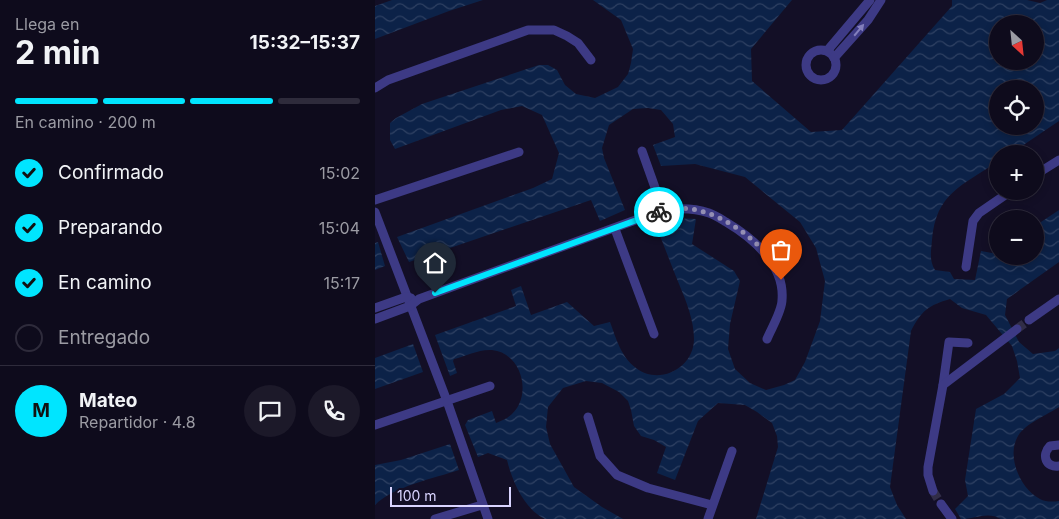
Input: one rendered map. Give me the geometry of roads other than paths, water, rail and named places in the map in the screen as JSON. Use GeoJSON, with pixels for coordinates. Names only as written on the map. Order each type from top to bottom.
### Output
{"type":"FeatureCollection","features":[{"type":"Feature","properties":{"kind":"street"},"geometry":{"type":"LineString","coordinates":[[827,51],[870,0]]}},
{"type":"Feature","properties":{"kind":"street"},"geometry":{"type":"LineString","coordinates":[[834,58],[868,20],[881,0]]}},
{"type":"Feature","properties":{"kind":"street"},"geometry":{"type":"LineString","coordinates":[[375,88],[389,80],[529,30],[555,30],[578,43],[591,60]]}},
{"type":"Feature","properties":{"kind":"street"},"geometry":{"type":"LineString","coordinates":[[817,50],[827,51],[834,58],[836,68],[831,77],[822,81],[817,80],[808,74],[805,65],[809,56],[817,50]]}},
{"type":"Feature","properties":{"kind":"street"},"geometry":{"type":"LineString","coordinates":[[642,151],[663,210]]}},
{"type":"Feature","properties":{"kind":"street"},"geometry":{"type":"LineString","coordinates":[[375,200],[519,152]]}},
{"type":"Feature","properties":{"kind":"street"},"geometry":{"type":"LineString","coordinates":[[1044,169],[1059,160]]}},
{"type":"Feature","properties":{"kind":"street"},"geometry":{"type":"LineString","coordinates":[[966,267],[973,221],[979,213],[998,200]]}},
{"type":"Feature","properties":{"kind":"street"},"geometry":{"type":"LineString","coordinates":[[375,319],[410,306],[419,299],[663,210],[692,209],[712,213],[735,227],[771,260],[781,280],[783,301],[767,339]]}},
{"type":"Feature","properties":{"kind":"street"},"geometry":{"type":"LineString","coordinates":[[375,212],[447,401],[488,519]]}},
{"type":"Feature","properties":{"kind":"street"},"geometry":{"type":"LineString","coordinates":[[615,229],[654,334]]}},
{"type":"Feature","properties":{"kind":"street"},"geometry":{"type":"LineString","coordinates":[[375,308],[406,297],[419,299]]}},
{"type":"Feature","properties":{"kind":"street"},"geometry":{"type":"LineString","coordinates":[[1029,320],[1059,299]]}},
{"type":"Feature","properties":{"kind":"street"},"geometry":{"type":"LineString","coordinates":[[943,385],[1016,330]]}},
{"type":"Feature","properties":{"kind":"street"},"geometry":{"type":"LineString","coordinates":[[933,491],[928,475],[928,467],[949,342],[968,343]]}},
{"type":"Feature","properties":{"kind":"street"},"geometry":{"type":"LineString","coordinates":[[375,424],[490,386]]}},
{"type":"Feature","properties":{"kind":"street"},"geometry":{"type":"LineString","coordinates":[[587,417],[600,456],[617,475],[648,488],[712,506]]}},
{"type":"Feature","properties":{"kind":"street"},"geometry":{"type":"LineString","coordinates":[[1059,445],[1050,446],[1045,453],[1045,459],[1049,464],[1055,467],[1059,466]]}},
{"type":"Feature","properties":{"kind":"street"},"geometry":{"type":"LineString","coordinates":[[708,519],[732,451]]}},
{"type":"Feature","properties":{"kind":"street"},"geometry":{"type":"LineString","coordinates":[[941,504],[949,516]]}},
{"type":"Feature","properties":{"kind":"street"},"geometry":{"type":"LineString","coordinates":[[435,519],[482,505]]}},
{"type":"Feature","properties":{"kind":"water"},"geometry":{"type":"Polygon","coordinates":[[[392,0],[483,0],[375,39],[375,6],[392,0]]]}},
{"type":"Feature","properties":{"kind":"water"},"geometry":{"type":"Polygon","coordinates":[[[593,0],[792,0],[751,49],[752,81],[811,132],[842,130],[952,6],[952,0],[1027,0],[1040,3],[1047,0],[1059,0],[1059,121],[1044,131],[1044,80],[989,80],[989,135],[1038,135],[1023,145],[989,145],[989,167],[953,192],[939,211],[932,240],[931,256],[935,270],[950,272],[954,279],[975,280],[981,251],[989,252],[989,265],[1044,265],[1044,220],[1059,210],[1059,262],[1007,299],[1005,315],[1019,342],[1033,354],[1055,351],[1059,348],[1059,407],[1031,423],[1022,431],[1015,444],[1014,462],[1026,488],[1042,500],[1049,502],[1059,501],[1059,519],[1001,519],[986,515],[961,519],[955,509],[968,496],[965,480],[976,409],[1004,394],[1020,378],[1012,346],[986,315],[962,308],[950,299],[931,306],[926,310],[918,318],[911,331],[890,487],[897,505],[906,519],[756,519],[778,447],[777,436],[772,423],[745,405],[718,403],[698,421],[675,480],[657,473],[666,447],[654,440],[641,436],[634,426],[628,401],[619,392],[602,383],[586,381],[563,388],[548,407],[546,427],[550,444],[574,487],[623,519],[545,519],[531,509],[520,494],[507,460],[488,453],[478,457],[465,425],[468,420],[492,411],[496,423],[507,418],[521,401],[522,379],[518,368],[512,360],[503,353],[492,350],[477,352],[454,359],[457,373],[450,376],[435,335],[516,306],[511,290],[521,286],[531,315],[567,302],[594,326],[610,322],[623,353],[636,368],[645,373],[655,375],[674,371],[682,366],[688,358],[692,349],[694,332],[687,304],[656,226],[670,221],[696,219],[692,244],[734,271],[740,281],[730,324],[728,349],[735,369],[750,383],[766,390],[795,380],[805,362],[820,321],[825,281],[816,248],[800,222],[745,177],[695,164],[661,166],[653,145],[675,137],[673,124],[661,110],[648,108],[633,109],[609,125],[602,148],[604,158],[625,210],[600,221],[591,200],[409,262],[397,237],[533,188],[552,179],[559,153],[542,115],[522,106],[501,110],[395,149],[390,140],[390,123],[422,104],[539,65],[548,65],[557,70],[565,85],[576,94],[595,98],[618,87],[628,74],[633,49],[621,20],[593,0]]]}},
{"type":"Feature","properties":{"kind":"water"},"geometry":{"type":"Polygon","coordinates":[[[378,242],[385,266],[375,270],[375,243],[378,242]]]}},
{"type":"Feature","properties":{"kind":"water"},"geometry":{"type":"Polygon","coordinates":[[[413,344],[423,372],[375,389],[375,358],[413,344]]]}},
{"type":"Feature","properties":{"kind":"water"},"geometry":{"type":"Polygon","coordinates":[[[450,444],[459,470],[403,488],[375,505],[375,465],[401,460],[450,444]]]}},
{"type":"Feature","properties":{"kind":"tunnel"},"geometry":{"type":"LineString","coordinates":[[1017,329],[1029,320]]}},
{"type":"Feature","properties":{"kind":"tunnel"},"geometry":{"type":"LineString","coordinates":[[933,491],[941,504]]}}]}
